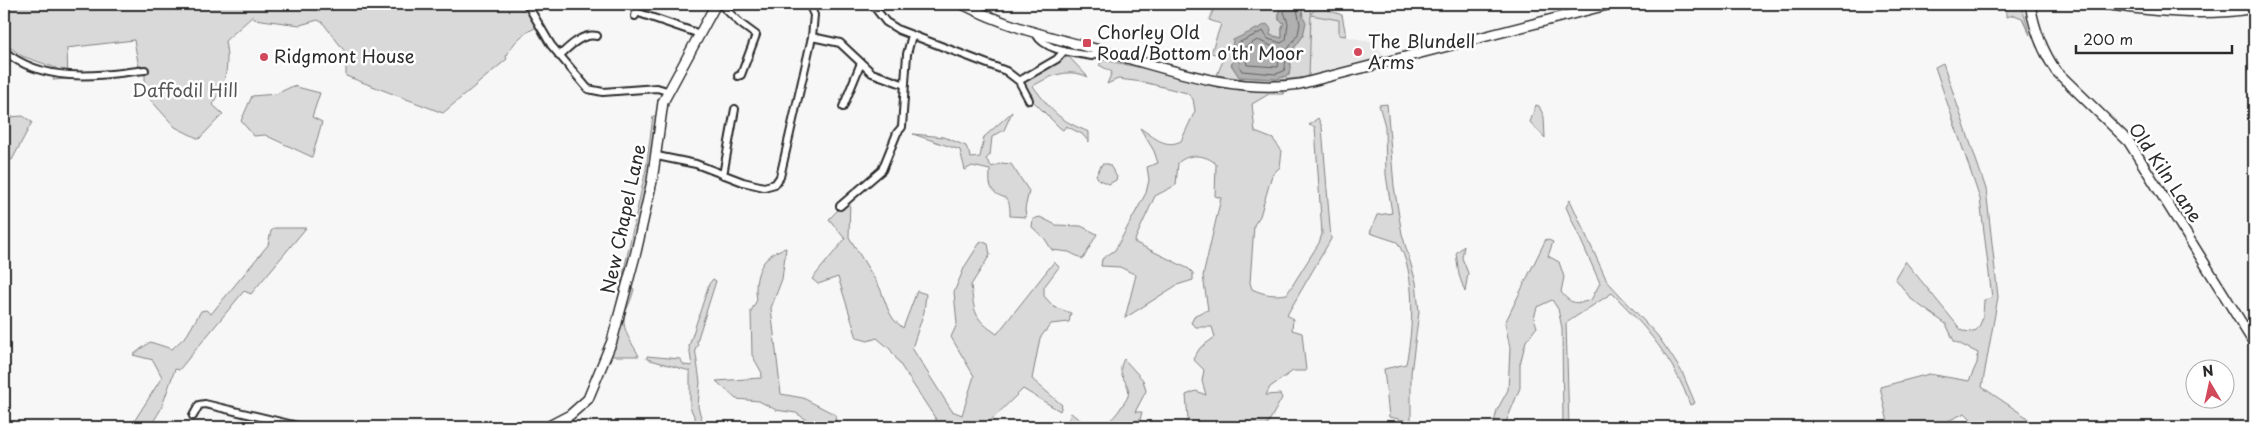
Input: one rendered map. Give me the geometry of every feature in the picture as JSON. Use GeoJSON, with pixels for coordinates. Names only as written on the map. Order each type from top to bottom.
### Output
{"type":"FeatureCollection","features":[{"type":"Feature","properties":{"kind":"main road","name":"New Chapel Lane"},"geometry":{"type":"LineString","coordinates":[[547,427],[570,415],[588,398],[612,341],[636,252],[656,156],[663,102],[716,4]]}},
{"type":"Feature","properties":{"kind":"main road"},"geometry":{"type":"LineString","coordinates":[[962,4],[1007,25],[1036,34],[1197,76],[1252,87],[1283,87],[1300,84],[1611,4]]}},
{"type":"Feature","properties":{"kind":"main road","name":"Old Kiln Lane"},"geometry":{"type":"LineString","coordinates":[[2030,4],[2037,36],[2048,59],[2056,71],[2129,142],[2254,342]]}},
{"type":"Feature","properties":{"kind":"main road"},"geometry":{"type":"LineString","coordinates":[[2104,4],[2187,11],[2254,8]]}},
{"type":"Feature","properties":{"kind":"street"},"geometry":{"type":"LineString","coordinates":[[527,4],[559,56],[580,82],[592,90],[612,92],[657,88],[668,91]]}},
{"type":"Feature","properties":{"kind":"street"},"geometry":{"type":"LineString","coordinates":[[639,4],[636,14],[700,34]]}},
{"type":"Feature","properties":{"kind":"street"},"geometry":{"type":"LineString","coordinates":[[720,4],[756,36],[741,75],[738,76]]}},
{"type":"Feature","properties":{"kind":"street"},"geometry":{"type":"LineString","coordinates":[[656,156],[696,164],[764,187],[770,186],[778,180],[812,38],[814,15],[809,4]]}},
{"type":"Feature","properties":{"kind":"street"},"geometry":{"type":"LineString","coordinates":[[872,4],[890,25],[1006,71],[1019,81],[1029,100]]}},
{"type":"Feature","properties":{"kind":"street"},"geometry":{"type":"LineString","coordinates":[[840,206],[885,166],[897,133],[903,124],[907,54],[912,34]]}},
{"type":"Feature","properties":{"kind":"street"},"geometry":{"type":"LineString","coordinates":[[1036,34],[1042,43],[1064,51],[1092,56],[1101,51]]}},
{"type":"Feature","properties":{"kind":"street"},"geometry":{"type":"LineString","coordinates":[[559,56],[571,44],[584,36],[597,36]]}},
{"type":"Feature","properties":{"kind":"street"},"geometry":{"type":"LineString","coordinates":[[812,38],[840,43],[876,76],[905,85]]}},
{"type":"Feature","properties":{"kind":"street"},"geometry":{"type":"LineString","coordinates":[[4,51],[31,67],[54,74],[102,75],[145,70]]}},
{"type":"Feature","properties":{"kind":"street"},"geometry":{"type":"LineString","coordinates":[[1019,81],[1057,60],[1064,51]]}},
{"type":"Feature","properties":{"kind":"street"},"geometry":{"type":"LineString","coordinates":[[843,107],[861,63]]}},
{"type":"Feature","properties":{"kind":"street"},"geometry":{"type":"LineString","coordinates":[[723,174],[735,109]]}},
{"type":"Feature","properties":{"kind":"street"},"geometry":{"type":"LineString","coordinates":[[193,416],[199,401],[281,425],[302,427]]}},
{"type":"Feature","properties":{"kind":"shaded area"},"geometry":{"type":"Polygon","coordinates":[[[1310,15],[1339,20],[1339,35],[1373,42],[1384,56],[1309,77],[1310,15]]]}},
{"type":"Feature","properties":{"kind":"green space","name":"Daffodil Hill"},"geometry":{"type":"Polygon","coordinates":[[[4,4],[523,4],[537,27],[518,39],[509,51],[507,59],[443,113],[346,76],[346,53],[323,23],[318,20],[300,25],[254,19],[253,16],[225,41],[227,58],[225,75],[213,105],[223,114],[199,139],[175,127],[148,97],[145,87],[145,68],[139,68],[134,40],[67,48],[68,79],[53,80],[56,68],[22,56],[4,43],[4,4]]]}},
{"type":"Feature","properties":{"kind":"green space"},"geometry":{"type":"Polygon","coordinates":[[[1216,4],[1282,4],[1279,11],[1279,20],[1284,23],[1282,38],[1270,35],[1235,58],[1236,60],[1231,65],[1240,77],[1277,79],[1289,75],[1292,51],[1303,36],[1302,6],[1297,4],[1309,4],[1311,14],[1317,6],[1342,15],[1346,36],[1339,35],[1339,20],[1311,15],[1309,77],[1263,82],[1217,75],[1225,56],[1211,53],[1221,24],[1209,20],[1216,4]]]}},
{"type":"Feature","properties":{"kind":"green space"},"geometry":{"type":"Polygon","coordinates":[[[2006,4],[2021,4],[2030,35],[2022,18],[2014,15],[2006,17],[2006,4]]]}},
{"type":"Feature","properties":{"kind":"green space"},"geometry":{"type":"Polygon","coordinates":[[[1069,57],[1088,77],[1074,73],[1060,74],[1033,86],[1057,115],[1070,124],[1089,132],[1089,142],[1082,134],[1066,126],[1063,130],[1060,128],[1030,98],[1033,96],[1022,84],[1063,58],[1069,57]]]}},
{"type":"Feature","properties":{"kind":"green space"},"geometry":{"type":"Polygon","coordinates":[[[1103,60],[1252,90],[1281,90],[1284,94],[1269,94],[1252,104],[1255,132],[1273,139],[1282,151],[1280,167],[1272,175],[1260,216],[1254,225],[1250,283],[1252,289],[1261,293],[1287,294],[1319,243],[1322,234],[1315,127],[1309,125],[1318,118],[1322,127],[1331,239],[1287,315],[1293,319],[1292,330],[1302,333],[1306,371],[1293,371],[1270,387],[1266,395],[1280,394],[1282,398],[1266,427],[1181,427],[1188,420],[1186,395],[1196,391],[1206,395],[1202,381],[1204,370],[1193,359],[1200,348],[1215,337],[1212,327],[1196,327],[1191,323],[1195,315],[1208,310],[1203,276],[1221,198],[1215,196],[1216,164],[1207,158],[1197,156],[1192,156],[1178,163],[1176,185],[1155,196],[1134,242],[1189,269],[1193,273],[1193,280],[1177,285],[1125,318],[1136,275],[1120,267],[1101,266],[1102,259],[1115,250],[1146,193],[1149,180],[1147,167],[1158,163],[1154,151],[1140,128],[1160,141],[1170,144],[1175,143],[1181,141],[1195,111],[1193,99],[1187,93],[1143,82],[1118,79],[1107,84],[1112,72],[1099,65],[1103,60]]]}},
{"type":"Feature","properties":{"kind":"green space"},"geometry":{"type":"Polygon","coordinates":[[[1943,63],[1986,189],[1998,297],[1982,387],[2025,416],[2036,427],[1979,427],[1965,413],[1935,427],[1889,427],[1880,387],[1929,374],[1969,381],[1977,363],[1978,353],[1954,341],[1946,324],[1911,299],[1895,278],[1905,261],[1962,331],[1974,332],[1977,329],[1982,317],[1984,300],[1992,298],[1980,199],[1935,67],[1943,63]]]}},
{"type":"Feature","properties":{"kind":"green space"},"geometry":{"type":"Polygon","coordinates":[[[293,86],[320,93],[312,117],[322,122],[312,157],[265,135],[254,136],[241,121],[252,96],[276,94],[293,86]]]}},
{"type":"Feature","properties":{"kind":"green space"},"geometry":{"type":"Polygon","coordinates":[[[1387,104],[1394,186],[1402,234],[1416,282],[1419,312],[1411,373],[1411,427],[1408,427],[1408,421],[1389,417],[1384,369],[1406,364],[1412,319],[1408,269],[1397,242],[1370,233],[1377,215],[1392,213],[1386,175],[1385,126],[1379,105],[1387,104]]]}},
{"type":"Feature","properties":{"kind":"green space"},"geometry":{"type":"Polygon","coordinates":[[[1536,105],[1539,106],[1544,117],[1545,138],[1530,122],[1536,105]]]}},
{"type":"Feature","properties":{"kind":"green space"},"geometry":{"type":"Polygon","coordinates":[[[6,106],[9,117],[23,116],[32,122],[12,160],[4,158],[4,107],[6,106]]]}},
{"type":"Feature","properties":{"kind":"green space"},"geometry":{"type":"Polygon","coordinates":[[[1012,112],[1004,130],[992,137],[990,155],[986,159],[992,167],[1002,163],[1011,164],[1029,191],[1025,209],[1026,217],[1010,216],[1009,202],[994,192],[991,187],[990,170],[972,166],[965,170],[960,150],[913,134],[944,137],[966,146],[971,158],[980,157],[984,137],[1012,112]]]}},
{"type":"Feature","properties":{"kind":"green space"},"geometry":{"type":"Polygon","coordinates":[[[653,116],[657,116],[645,194],[613,321],[646,169],[653,116]]]}},
{"type":"Feature","properties":{"kind":"green space"},"geometry":{"type":"Polygon","coordinates":[[[1102,164],[1109,164],[1117,177],[1116,180],[1109,184],[1099,180],[1096,175],[1102,164]]]}},
{"type":"Feature","properties":{"kind":"green space"},"geometry":{"type":"Polygon","coordinates":[[[850,198],[849,237],[880,288],[894,320],[903,328],[917,291],[926,294],[924,312],[912,348],[952,411],[962,415],[974,376],[951,337],[957,324],[954,292],[965,266],[981,241],[988,244],[990,255],[971,285],[974,308],[979,319],[997,334],[1054,262],[1059,267],[1044,287],[1044,296],[1054,307],[1071,313],[1069,322],[1051,324],[1040,338],[1032,379],[1062,405],[1060,411],[1023,389],[984,427],[941,427],[890,349],[877,338],[868,341],[857,338],[838,277],[818,284],[812,279],[845,239],[829,219],[850,198]]]}},
{"type":"Feature","properties":{"kind":"green space"},"geometry":{"type":"Polygon","coordinates":[[[1570,200],[1607,281],[1657,335],[1682,372],[1695,403],[1690,405],[1676,373],[1658,344],[1612,293],[1566,323],[1569,427],[1563,427],[1562,328],[1558,309],[1552,300],[1537,307],[1534,318],[1537,327],[1526,341],[1520,364],[1520,388],[1504,427],[1493,427],[1497,410],[1508,390],[1510,348],[1505,323],[1546,239],[1553,242],[1548,256],[1559,262],[1564,277],[1561,292],[1568,299],[1578,303],[1591,300],[1600,283],[1566,207],[1570,200]]]}},
{"type":"Feature","properties":{"kind":"green space"},"geometry":{"type":"Polygon","coordinates":[[[1040,217],[1056,225],[1081,226],[1097,234],[1083,259],[1069,252],[1052,250],[1045,239],[1032,227],[1033,219],[1040,217]]]}},
{"type":"Feature","properties":{"kind":"green space"},"geometry":{"type":"Polygon","coordinates":[[[275,228],[306,228],[251,294],[244,291],[179,370],[175,369],[161,409],[150,427],[128,427],[135,420],[162,377],[153,360],[133,355],[150,342],[172,349],[187,335],[201,311],[206,310],[211,314],[268,245],[271,231],[275,228]]]}},
{"type":"Feature","properties":{"kind":"green space"},"geometry":{"type":"Polygon","coordinates":[[[1464,246],[1462,258],[1468,273],[1465,292],[1459,275],[1456,253],[1464,246]]]}},
{"type":"Feature","properties":{"kind":"green space"},"geometry":{"type":"Polygon","coordinates":[[[786,248],[782,279],[771,308],[781,394],[803,398],[836,415],[835,427],[818,427],[796,413],[776,410],[759,401],[736,399],[716,381],[761,378],[762,373],[752,355],[751,311],[757,300],[756,283],[761,268],[770,255],[786,248]]]}},
{"type":"Feature","properties":{"kind":"green space"},"geometry":{"type":"Polygon","coordinates":[[[713,279],[716,281],[697,341],[698,346],[695,348],[700,382],[698,407],[704,427],[699,427],[690,407],[690,371],[647,359],[647,356],[680,359],[684,365],[692,366],[689,346],[709,284],[713,279]]]}},
{"type":"Feature","properties":{"kind":"green space"},"geometry":{"type":"Polygon","coordinates":[[[629,286],[634,289],[624,317],[624,323],[627,335],[639,356],[607,356],[629,286]]]}},
{"type":"Feature","properties":{"kind":"green space"},"geometry":{"type":"Polygon","coordinates":[[[1124,359],[1143,380],[1146,391],[1135,412],[1142,412],[1140,420],[1132,422],[1131,427],[1069,427],[1067,424],[1071,413],[1085,423],[1097,426],[1109,421],[1114,416],[1126,401],[1129,391],[1121,370],[1124,359]]]}},
{"type":"Feature","properties":{"kind":"water"},"geometry":{"type":"Polygon","coordinates":[[[1282,4],[1302,6],[1303,18],[1306,22],[1303,36],[1292,51],[1289,75],[1277,79],[1239,77],[1231,64],[1236,60],[1231,57],[1233,40],[1267,24],[1271,29],[1270,35],[1282,38],[1284,23],[1279,20],[1279,11],[1282,4]]]}},
{"type":"Feature","properties":{"kind":"place","name":"Chorley Old Road/Bottom o'th' Moor"},"geometry":{"type":"Point","coordinates":[1087,43]}},
{"type":"Feature","properties":{"kind":"place","name":"The Blundell Arms"},"geometry":{"type":"Point","coordinates":[1358,52]}},
{"type":"Feature","properties":{"kind":"place","name":"Ridgmont House"},"geometry":{"type":"Point","coordinates":[264,57]}}]}
